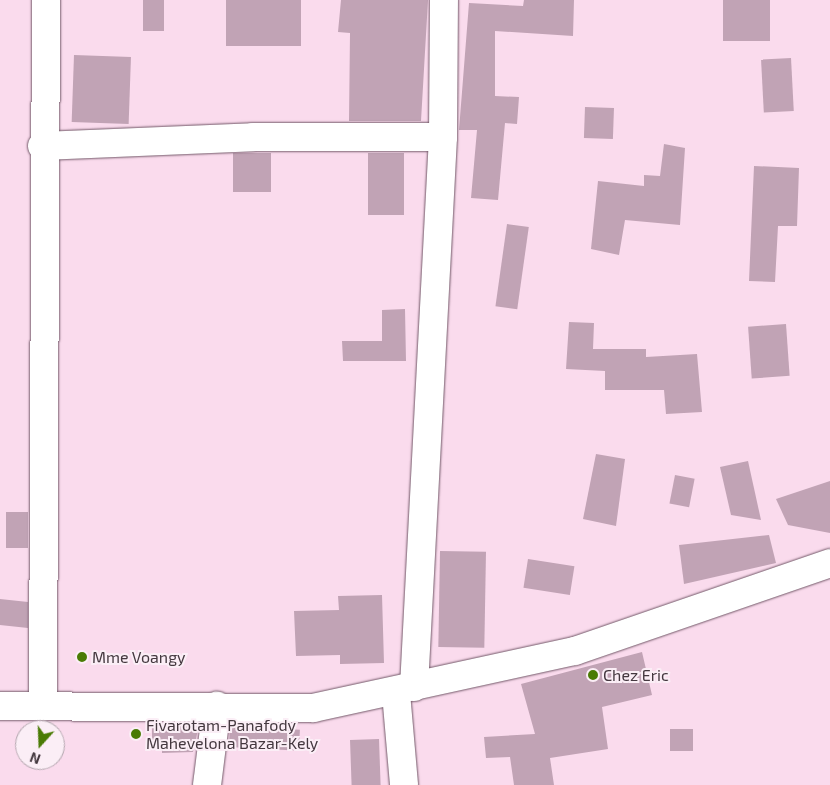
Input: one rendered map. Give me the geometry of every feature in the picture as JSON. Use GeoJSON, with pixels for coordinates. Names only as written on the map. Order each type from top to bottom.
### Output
{"type":"FeatureCollection","features":[{"type":"Feature","properties":{"kind":"street"},"geometry":{"type":"LineString","coordinates":[[43,703],[46,405],[42,146],[46,0]]}},
{"type":"Feature","properties":{"kind":"street"},"geometry":{"type":"LineString","coordinates":[[404,785],[405,690],[443,137],[444,0]]}},
{"type":"Feature","properties":{"kind":"street"},"geometry":{"type":"LineString","coordinates":[[42,146],[253,137],[443,137]]}},
{"type":"Feature","properties":{"kind":"street"},"geometry":{"type":"LineString","coordinates":[[0,706],[43,703],[313,708],[405,690],[575,652],[830,563]]}},
{"type":"Feature","properties":{"kind":"street"},"geometry":{"type":"LineString","coordinates":[[207,785],[217,706]]}},
{"type":"Feature","properties":{"kind":"building"},"geometry":{"type":"Polygon","coordinates":[[[143,0],[164,0],[164,31],[143,31],[143,0]]]}},
{"type":"Feature","properties":{"kind":"building"},"geometry":{"type":"Polygon","coordinates":[[[226,0],[301,0],[301,46],[226,46],[226,0]]]}},
{"type":"Feature","properties":{"kind":"building"},"geometry":{"type":"Polygon","coordinates":[[[341,0],[428,0],[421,121],[349,121],[350,33],[338,32],[341,0]]]}},
{"type":"Feature","properties":{"kind":"building"},"geometry":{"type":"Polygon","coordinates":[[[524,0],[574,0],[573,36],[495,31],[495,96],[519,97],[517,124],[505,123],[498,200],[471,198],[477,130],[459,130],[469,3],[523,6],[524,0]]]}},
{"type":"Feature","properties":{"kind":"building"},"geometry":{"type":"Polygon","coordinates":[[[723,0],[770,0],[770,41],[723,41],[723,0]]]}},
{"type":"Feature","properties":{"kind":"building"},"geometry":{"type":"Polygon","coordinates":[[[74,55],[131,57],[129,124],[72,122],[74,55]]]}},
{"type":"Feature","properties":{"kind":"building"},"geometry":{"type":"Polygon","coordinates":[[[791,58],[794,111],[764,112],[761,60],[791,58]]]}},
{"type":"Feature","properties":{"kind":"building"},"geometry":{"type":"Polygon","coordinates":[[[585,107],[614,108],[613,139],[584,138],[585,107]]]}},
{"type":"Feature","properties":{"kind":"building"},"geometry":{"type":"Polygon","coordinates":[[[664,144],[685,148],[680,225],[625,220],[619,255],[591,249],[598,181],[644,186],[644,175],[660,176],[664,144]]]}},
{"type":"Feature","properties":{"kind":"building"},"geometry":{"type":"Polygon","coordinates":[[[233,153],[271,153],[271,192],[233,192],[233,153]]]}},
{"type":"Feature","properties":{"kind":"building"},"geometry":{"type":"Polygon","coordinates":[[[368,153],[404,153],[404,215],[368,215],[368,153]]]}},
{"type":"Feature","properties":{"kind":"building"},"geometry":{"type":"Polygon","coordinates":[[[754,166],[799,168],[797,226],[778,226],[775,282],[749,281],[754,166]]]}},
{"type":"Feature","properties":{"kind":"building"},"geometry":{"type":"Polygon","coordinates":[[[507,224],[529,227],[517,309],[495,306],[507,224]]]}},
{"type":"Feature","properties":{"kind":"building"},"geometry":{"type":"Polygon","coordinates":[[[405,309],[406,361],[343,361],[342,341],[382,341],[382,310],[405,309]]]}},
{"type":"Feature","properties":{"kind":"building"},"geometry":{"type":"Polygon","coordinates":[[[569,322],[594,323],[593,349],[646,349],[646,357],[697,354],[702,412],[666,414],[664,390],[605,390],[605,371],[566,369],[569,322]]]}},
{"type":"Feature","properties":{"kind":"building"},"geometry":{"type":"Polygon","coordinates":[[[786,324],[790,376],[752,379],[748,327],[786,324]]]}},
{"type":"Feature","properties":{"kind":"building"},"geometry":{"type":"Polygon","coordinates":[[[596,454],[625,459],[616,526],[583,519],[596,454]]]}},
{"type":"Feature","properties":{"kind":"building"},"geometry":{"type":"Polygon","coordinates":[[[748,461],[761,520],[731,515],[720,467],[748,461]]]}},
{"type":"Feature","properties":{"kind":"building"},"geometry":{"type":"Polygon","coordinates":[[[675,475],[695,479],[689,507],[669,503],[675,475]]]}},
{"type":"Feature","properties":{"kind":"building"},"geometry":{"type":"Polygon","coordinates":[[[830,481],[830,533],[788,525],[776,499],[830,481]]]}},
{"type":"Feature","properties":{"kind":"building"},"geometry":{"type":"Polygon","coordinates":[[[6,512],[28,512],[28,548],[6,548],[6,512]]]}},
{"type":"Feature","properties":{"kind":"building"},"geometry":{"type":"Polygon","coordinates":[[[769,535],[776,563],[684,584],[679,545],[769,535]]]}},
{"type":"Feature","properties":{"kind":"building"},"geometry":{"type":"Polygon","coordinates":[[[440,551],[486,552],[484,648],[438,647],[440,551]]]}},
{"type":"Feature","properties":{"kind":"building"},"geometry":{"type":"Polygon","coordinates":[[[528,559],[574,566],[570,595],[523,588],[528,559]]]}},
{"type":"Feature","properties":{"kind":"building"},"geometry":{"type":"Polygon","coordinates":[[[382,595],[384,663],[340,664],[340,655],[296,656],[294,611],[339,610],[338,596],[382,595]]]}},
{"type":"Feature","properties":{"kind":"building"},"geometry":{"type":"Polygon","coordinates":[[[0,599],[28,602],[28,628],[0,625],[0,599]]]}},
{"type":"Feature","properties":{"kind":"building"},"geometry":{"type":"Polygon","coordinates":[[[642,652],[652,695],[602,707],[608,749],[550,758],[554,785],[514,785],[510,757],[486,758],[484,737],[535,734],[521,684],[642,652]]]}},
{"type":"Feature","properties":{"kind":"building"},"geometry":{"type":"Polygon","coordinates":[[[199,725],[193,752],[162,753],[162,742],[152,742],[152,727],[199,725]]]}},
{"type":"Feature","properties":{"kind":"building"},"geometry":{"type":"Polygon","coordinates":[[[230,726],[300,730],[299,751],[229,747],[230,726]]]}},
{"type":"Feature","properties":{"kind":"building"},"geometry":{"type":"Polygon","coordinates":[[[670,729],[693,729],[693,751],[670,751],[670,729]]]}},
{"type":"Feature","properties":{"kind":"building"},"geometry":{"type":"Polygon","coordinates":[[[379,739],[381,785],[352,785],[350,740],[379,739]]]}},
{"type":"Feature","properties":{"kind":"place","name":"Mme Voangy"},"geometry":{"type":"Point","coordinates":[82,657]}},
{"type":"Feature","properties":{"kind":"place","name":"Chez Eric"},"geometry":{"type":"Point","coordinates":[593,675]}},
{"type":"Feature","properties":{"kind":"place","name":"Fivarotam-Panafody Mahevelona Bazar-Kely"},"geometry":{"type":"Point","coordinates":[136,734]}}]}
